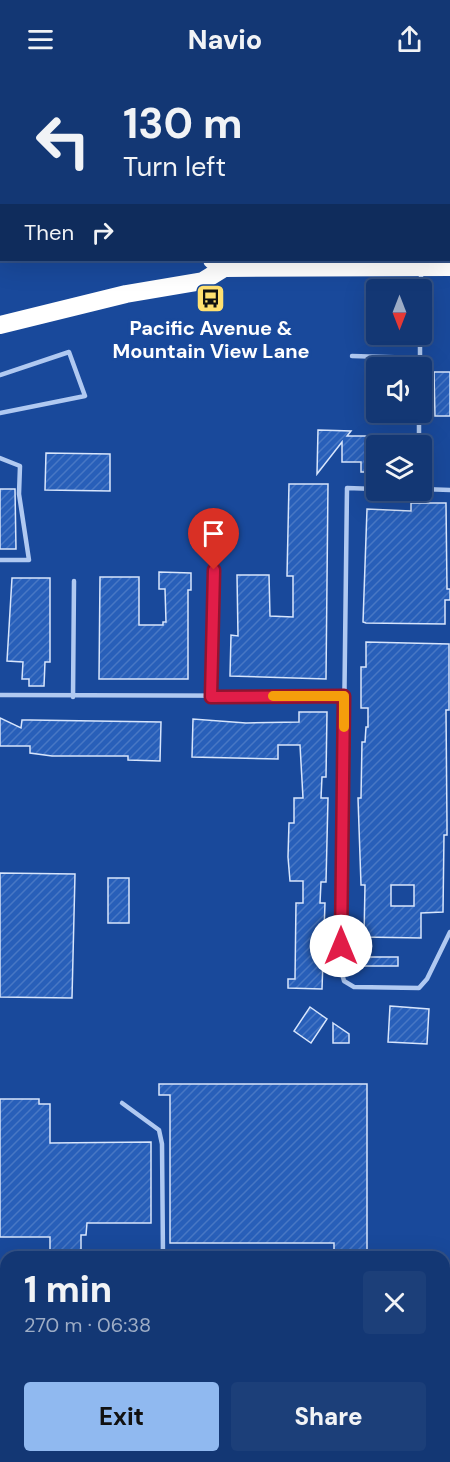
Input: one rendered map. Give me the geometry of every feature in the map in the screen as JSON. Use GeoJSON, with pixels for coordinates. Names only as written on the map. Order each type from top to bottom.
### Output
{"type":"FeatureCollection","features":[{"type":"Feature","properties":{"kind":"highway"},"geometry":{"type":"LineString","coordinates":[[0,325],[106,298],[203,281],[220,262],[450,267]]}},
{"type":"Feature","properties":{"kind":"lane"},"geometry":{"type":"LineString","coordinates":[[421,267],[421,279]]}},
{"type":"Feature","properties":{"kind":"lane"},"geometry":{"type":"LineString","coordinates":[[0,375],[69,352],[85,396],[0,413]]}},
{"type":"Feature","properties":{"kind":"lane"},"geometry":{"type":"LineString","coordinates":[[352,356],[386,357]]}},
{"type":"Feature","properties":{"kind":"lane"},"geometry":{"type":"LineString","coordinates":[[0,458],[20,466],[19,494],[29,560],[0,560]]}},
{"type":"Feature","properties":{"kind":"lane"},"geometry":{"type":"LineString","coordinates":[[366,489],[347,488],[341,969],[344,981],[354,987],[419,988],[427,979],[450,932]]}},
{"type":"Feature","properties":{"kind":"lane"},"geometry":{"type":"LineString","coordinates":[[432,489],[450,490]]}},
{"type":"Feature","properties":{"kind":"lane"},"geometry":{"type":"LineString","coordinates":[[211,697],[214,570]]}},
{"type":"Feature","properties":{"kind":"lane"},"geometry":{"type":"LineString","coordinates":[[73,697],[74,582]]}},
{"type":"Feature","properties":{"kind":"lane"},"geometry":{"type":"LineString","coordinates":[[0,695],[344,696]]}},
{"type":"Feature","properties":{"kind":"lane"},"geometry":{"type":"LineString","coordinates":[[122,1103],[159,1130],[162,1144],[163,1251]]}},
{"type":"Feature","properties":{"kind":"building"},"geometry":{"type":"Polygon","coordinates":[[[434,372],[450,372],[450,416],[435,416],[434,372]]]}},
{"type":"Feature","properties":{"kind":"building"},"geometry":{"type":"Polygon","coordinates":[[[318,430],[351,431],[347,436],[366,436],[366,472],[361,472],[361,462],[342,462],[342,442],[317,474],[318,430]]]}},
{"type":"Feature","properties":{"kind":"building"},"geometry":{"type":"Polygon","coordinates":[[[46,453],[110,454],[110,491],[45,490],[46,453]]]}},
{"type":"Feature","properties":{"kind":"building"},"geometry":{"type":"Polygon","coordinates":[[[289,484],[328,484],[326,679],[230,676],[231,635],[238,636],[237,575],[269,575],[270,616],[293,617],[293,576],[287,576],[289,484]]]}},
{"type":"Feature","properties":{"kind":"building"},"geometry":{"type":"Polygon","coordinates":[[[0,489],[15,489],[16,549],[0,549],[0,489]]]}},
{"type":"Feature","properties":{"kind":"building"},"geometry":{"type":"Polygon","coordinates":[[[411,503],[446,503],[447,589],[450,589],[450,600],[445,600],[445,624],[363,622],[367,509],[411,511],[411,503]]]}},
{"type":"Feature","properties":{"kind":"building"},"geometry":{"type":"Polygon","coordinates":[[[159,572],[191,573],[191,590],[188,590],[188,679],[99,679],[100,577],[139,577],[139,625],[163,625],[163,622],[166,622],[165,589],[159,589],[159,572]]]}},
{"type":"Feature","properties":{"kind":"building"},"geometry":{"type":"Polygon","coordinates":[[[12,578],[50,578],[50,662],[45,662],[44,686],[29,686],[29,679],[22,679],[23,662],[7,661],[12,578]]]}},
{"type":"Feature","properties":{"kind":"building"},"geometry":{"type":"Polygon","coordinates":[[[366,642],[449,644],[449,710],[446,710],[447,835],[444,835],[443,912],[421,913],[421,938],[364,937],[365,885],[361,885],[358,798],[361,798],[362,742],[365,742],[366,727],[368,727],[368,708],[361,708],[361,667],[366,667],[366,642]],[[391,885],[391,906],[414,906],[414,885],[391,885]]]}},
{"type":"Feature","properties":{"kind":"building"},"geometry":{"type":"Polygon","coordinates":[[[299,712],[327,712],[326,777],[322,777],[321,798],[328,798],[326,882],[321,882],[320,903],[325,903],[322,989],[288,988],[288,979],[295,979],[296,903],[303,903],[303,881],[290,881],[288,857],[289,823],[294,823],[294,798],[303,798],[300,745],[278,745],[278,759],[192,757],[193,719],[246,723],[299,722],[299,712]]]}},
{"type":"Feature","properties":{"kind":"building"},"geometry":{"type":"Polygon","coordinates":[[[0,718],[21,728],[22,720],[161,722],[160,761],[128,760],[128,756],[52,756],[30,753],[30,746],[0,746],[0,718]]]}},
{"type":"Feature","properties":{"kind":"building"},"geometry":{"type":"Polygon","coordinates":[[[0,873],[75,874],[72,998],[0,997],[0,873]]]}},
{"type":"Feature","properties":{"kind":"building"},"geometry":{"type":"Polygon","coordinates":[[[108,878],[129,878],[129,923],[108,923],[108,878]]]}},
{"type":"Feature","properties":{"kind":"building"},"geometry":{"type":"Polygon","coordinates":[[[357,957],[398,957],[398,966],[357,966],[357,957]]]}},
{"type":"Feature","properties":{"kind":"building"},"geometry":{"type":"Polygon","coordinates":[[[390,1006],[429,1009],[427,1044],[388,1042],[390,1006]]]}},
{"type":"Feature","properties":{"kind":"building"},"geometry":{"type":"Polygon","coordinates":[[[310,1007],[327,1019],[311,1043],[294,1031],[310,1007]]]}},
{"type":"Feature","properties":{"kind":"building"},"geometry":{"type":"Polygon","coordinates":[[[333,1023],[349,1034],[349,1043],[333,1043],[333,1023]]]}},
{"type":"Feature","properties":{"kind":"building"},"geometry":{"type":"Polygon","coordinates":[[[159,1084],[367,1084],[367,1251],[334,1251],[334,1243],[170,1243],[170,1095],[159,1095],[159,1084]]]}},
{"type":"Feature","properties":{"kind":"building"},"geometry":{"type":"Polygon","coordinates":[[[0,1099],[39,1099],[39,1104],[50,1104],[50,1143],[151,1142],[151,1223],[87,1223],[86,1235],[81,1235],[81,1251],[50,1251],[50,1237],[0,1237],[0,1099]]]}},
{"type":"Feature","properties":{"kind":"slow traffic"},"geometry":{"type":"LineString","coordinates":[[273,696],[344,696],[344,727]]}},
{"type":"Feature","properties":{"kind":"place","name":"Pacific Avenue & Mountain View Lane"},"geometry":{"type":"Point","coordinates":[211,298]}},
{"type":"Feature","properties":{"kind":"route"},"geometry":{"type":"LineString","coordinates":[[214,570],[211,697],[344,696],[341,946]]}}]}
